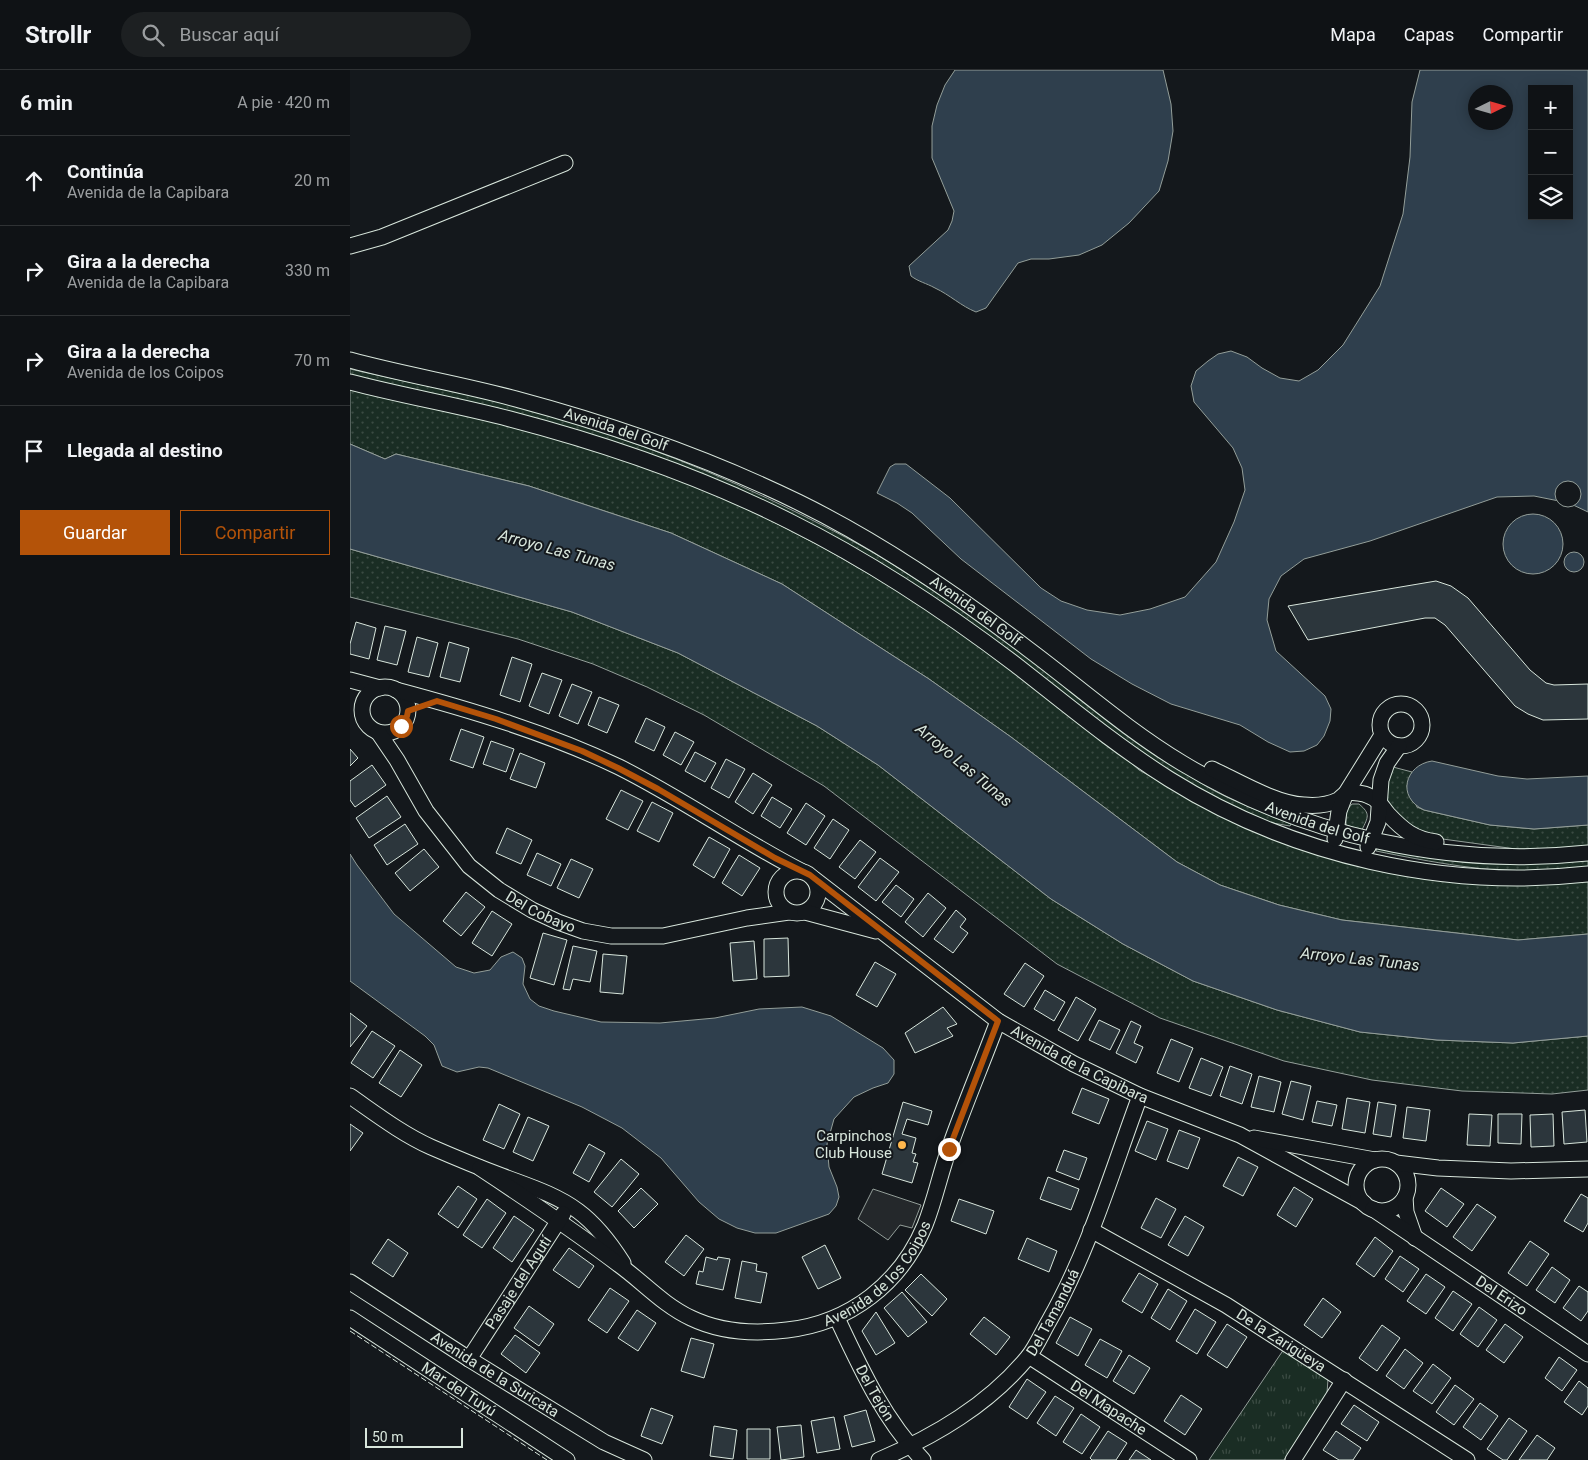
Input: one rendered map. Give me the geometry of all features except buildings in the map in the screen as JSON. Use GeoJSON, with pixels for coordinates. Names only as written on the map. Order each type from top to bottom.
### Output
{"type":"FeatureCollection","features":[{"type":"Feature","properties":{"kind":"street"},"geometry":{"type":"LineString","coordinates":[[350,246],[382,237],[565,163]]}},
{"type":"Feature","properties":{"kind":"street","name":"Avenida del Golf"},"geometry":{"type":"LineString","coordinates":[[350,360],[386,370],[514,398],[594,421],[666,446],[800,503],[892,554],[936,582],[1029,649],[1143,737],[1182,763],[1229,789],[1299,820],[1370,840],[1445,852],[1477,855],[1536,856],[1588,853]]}},
{"type":"Feature","properties":{"kind":"street","name":"Avenida del Golf"},"geometry":{"type":"LineString","coordinates":[[350,382],[508,418],[588,441],[659,465],[791,522],[925,599],[1010,660],[1131,754],[1172,781],[1220,807],[1284,836],[1366,860],[1408,869],[1476,876],[1537,877],[1588,874]]}},
{"type":"Feature","properties":{"kind":"street","name":"Avenida de la Capibara"},"geometry":{"type":"LineString","coordinates":[[350,680],[396,690],[496,719],[582,751],[618,768],[717,822],[775,858],[807,875],[998,1021],[1074,1064],[1140,1096],[1240,1135],[1369,1206]]}},
{"type":"Feature","properties":{"kind":"street"},"geometry":{"type":"LineString","coordinates":[[380,688],[368,695],[362,707],[356,709],[368,725],[378,732],[390,732],[401,726]]}},
{"type":"Feature","properties":{"kind":"street"},"geometry":{"type":"LineString","coordinates":[[396,690],[405,699],[408,711],[401,726],[397,742],[397,760]]}},
{"type":"Feature","properties":{"kind":"street"},"geometry":{"type":"LineString","coordinates":[[408,711],[437,701]]}},
{"type":"Feature","properties":{"kind":"street"},"geometry":{"type":"LineString","coordinates":[[1406,704],[1414,708],[1420,715],[1421,730],[1417,738],[1411,743],[1399,746],[1388,741],[1382,735],[1380,719],[1390,706],[1406,704]]}},
{"type":"Feature","properties":{"kind":"street","name":"Del Cobayo"},"geometry":{"type":"LineString","coordinates":[[378,732],[397,760],[426,810],[469,866],[499,890],[532,910],[558,922],[583,931],[611,936],[646,937],[663,936],[747,918],[797,912]]}},
{"type":"Feature","properties":{"kind":"street"},"geometry":{"type":"LineString","coordinates":[[1334,851],[1339,811],[1346,794],[1382,735]]}},
{"type":"Feature","properties":{"kind":"street"},"geometry":{"type":"LineString","coordinates":[[1143,737],[1282,801],[1304,806],[1321,805],[1338,800],[1346,794],[1360,793],[1370,796],[1380,803],[1387,813],[1416,838],[1536,856]]}},
{"type":"Feature","properties":{"kind":"street"},"geometry":{"type":"LineString","coordinates":[[1366,860],[1370,840],[1378,822],[1381,780],[1387,763],[1399,746]]}},
{"type":"Feature","properties":{"kind":"street"},"geometry":{"type":"LineString","coordinates":[[747,918],[763,904],[778,883],[789,872],[807,875],[817,885],[817,898],[814,904],[797,912],[784,908],[777,898],[778,883],[775,858]]}},
{"type":"Feature","properties":{"kind":"street","name":"Avenida de la Capibara"},"geometry":{"type":"LineString","coordinates":[[797,912],[884,934]]}},
{"type":"Feature","properties":{"kind":"street","name":"Avenida de los Coipos"},"geometry":{"type":"LineString","coordinates":[[480,1168],[558,1220],[629,1272],[669,1305],[690,1318],[727,1329],[748,1332],[775,1332],[801,1329],[837,1318],[879,1291],[902,1267],[925,1225],[949,1149],[998,1021]]}},
{"type":"Feature","properties":{"kind":"street","name":"Avenida de los Coipos"},"geometry":{"type":"LineString","coordinates":[[350,1096],[410,1136],[480,1168],[554,1196],[569,1204],[580,1212],[611,1243],[629,1272]]}},
{"type":"Feature","properties":{"kind":"street","name":"Del Tamanduá"},"geometry":{"type":"LineString","coordinates":[[879,1460],[910,1447],[942,1430],[1009,1378],[1029,1356],[1062,1299],[1091,1230],[1140,1096]]}},
{"type":"Feature","properties":{"kind":"street","name":"Avenida de la Capibara"},"geometry":{"type":"LineString","coordinates":[[1240,1135],[1376,1160],[1382,1159],[1396,1163],[1438,1168],[1511,1171],[1586,1171]]}},
{"type":"Feature","properties":{"kind":"street"},"geometry":{"type":"LineString","coordinates":[[1376,1160],[1367,1164],[1361,1170],[1357,1178],[1357,1187],[1359,1196],[1369,1206],[1380,1211],[1395,1208],[1407,1191],[1438,1168]]}},
{"type":"Feature","properties":{"kind":"street"},"geometry":{"type":"LineString","coordinates":[[1396,1163],[1403,1169],[1407,1177],[1406,1212],[1415,1238]]}},
{"type":"Feature","properties":{"kind":"street","name":"Pasaje del Agutí"},"geometry":{"type":"LineString","coordinates":[[469,1359],[569,1204]]}},
{"type":"Feature","properties":{"kind":"street","name":"Del Erizo"},"geometry":{"type":"LineString","coordinates":[[1369,1206],[1588,1354]]}},
{"type":"Feature","properties":{"kind":"street","name":"De la Zarigüeya"},"geometry":{"type":"LineString","coordinates":[[1091,1230],[1226,1305],[1467,1460]]}},
{"type":"Feature","properties":{"kind":"street","name":"Avenida de la Suricata"},"geometry":{"type":"LineString","coordinates":[[350,1282],[469,1359],[604,1442],[644,1460]]}},
{"type":"Feature","properties":{"kind":"street","name":"Mar del Tuyú"},"geometry":{"type":"LineString","coordinates":[[350,1318],[567,1460]]}},
{"type":"Feature","properties":{"kind":"street","name":"Del Tejón"},"geometry":{"type":"LineString","coordinates":[[837,1318],[868,1383],[910,1447],[923,1460]]}},
{"type":"Feature","properties":{"kind":"street","name":"Del Mapache"},"geometry":{"type":"LineString","coordinates":[[1029,1356],[1189,1460]]}},
{"type":"Feature","properties":{"kind":"street"},"geometry":{"type":"LineString","coordinates":[[1293,1460],[1344,1380]]}},
{"type":"Feature","properties":{"kind":"green space"},"geometry":{"type":"Polygon","coordinates":[[[350,369],[498,402],[612,435],[675,458],[737,484],[798,513],[869,550],[947,600],[1002,638],[1126,733],[1177,768],[1225,796],[1291,824],[1290,826],[1267,822],[1159,766],[999,644],[749,495],[350,376],[350,369]]]}},
{"type":"Feature","properties":{"kind":"green space"},"geometry":{"type":"Polygon","coordinates":[[[350,388],[474,417],[601,451],[692,484],[762,516],[824,548],[926,607],[1112,746],[1139,770],[1240,826],[1343,862],[1391,873],[1588,881],[1588,934],[1518,940],[1342,920],[1279,905],[1220,885],[1177,862],[1011,737],[929,679],[782,584],[671,533],[529,486],[396,454],[385,459],[350,444],[350,388]]]}},
{"type":"Feature","properties":{"kind":"green space"},"geometry":{"type":"Polygon","coordinates":[[[350,549],[572,612],[678,653],[817,726],[878,765],[1051,899],[1123,944],[1193,981],[1277,1010],[1360,1032],[1437,1040],[1513,1043],[1588,1036],[1588,1090],[1552,1094],[1462,1091],[1372,1080],[1284,1061],[1160,1018],[1057,964],[824,786],[704,715],[647,687],[593,664],[518,639],[350,597],[350,549]]]}},
{"type":"Feature","properties":{"kind":"green space"},"geometry":{"type":"Polygon","coordinates":[[[1393,767],[1412,772],[1407,786],[1417,807],[1424,810],[1490,825],[1534,829],[1588,825],[1588,848],[1516,849],[1428,837],[1412,830],[1387,806],[1383,785],[1393,767]]]}},
{"type":"Feature","properties":{"kind":"green space"},"geometry":{"type":"Polygon","coordinates":[[[1352,804],[1359,804],[1367,813],[1367,819],[1362,830],[1346,825],[1346,811],[1352,804]]]}},
{"type":"Feature","properties":{"kind":"green space"},"geometry":{"type":"Polygon","coordinates":[[[1377,848],[1438,859],[1484,863],[1521,864],[1588,860],[1588,868],[1546,872],[1503,871],[1439,863],[1376,851],[1377,848]]]}},
{"type":"Feature","properties":{"kind":"green space"},"geometry":{"type":"Polygon","coordinates":[[[1284,1349],[1328,1379],[1327,1393],[1284,1460],[1209,1460],[1284,1349]]]}},
{"type":"Feature","properties":{"kind":"shaded area"},"geometry":{"type":"Polygon","coordinates":[[[873,1189],[921,1205],[912,1228],[900,1225],[888,1240],[858,1219],[873,1189]]]}},
{"type":"Feature","properties":{"kind":"water"},"geometry":{"type":"Polygon","coordinates":[[[955,70],[1163,70],[1171,104],[1173,131],[1168,161],[1159,191],[1129,223],[1102,245],[1079,255],[1031,259],[1018,263],[986,308],[976,312],[911,276],[909,266],[948,230],[952,221],[954,211],[932,158],[932,126],[937,105],[945,85],[955,70]]]}},
{"type":"Feature","properties":{"kind":"water"},"geometry":{"type":"Polygon","coordinates":[[[1420,70],[1588,70],[1588,512],[1569,503],[1534,496],[1497,497],[1370,541],[1304,559],[1281,576],[1269,599],[1267,620],[1276,651],[1325,696],[1331,709],[1330,721],[1324,736],[1317,745],[1304,751],[1290,752],[1268,742],[1240,725],[1171,704],[1132,684],[1091,659],[961,559],[912,513],[877,493],[890,467],[895,464],[906,464],[950,498],[1041,588],[1061,601],[1087,610],[1120,615],[1150,609],[1185,597],[1216,562],[1234,522],[1245,490],[1242,468],[1233,448],[1194,402],[1191,386],[1196,371],[1218,354],[1231,351],[1247,357],[1280,378],[1299,381],[1318,370],[1343,345],[1380,286],[1403,214],[1410,157],[1412,102],[1420,70]]]}},
{"type":"Feature","properties":{"kind":"water","name":"Arroyo Las Tunas"},"geometry":{"type":"Polygon","coordinates":[[[350,444],[385,459],[396,454],[529,486],[671,533],[782,584],[929,679],[1011,737],[1177,862],[1220,885],[1279,905],[1342,920],[1518,940],[1588,934],[1588,1036],[1513,1043],[1437,1040],[1360,1032],[1277,1010],[1193,981],[1123,944],[1051,899],[878,765],[817,726],[678,653],[572,612],[350,549],[350,444]]]}},
{"type":"Feature","properties":{"kind":"water"},"geometry":{"type":"Polygon","coordinates":[[[1533,514],[1549,519],[1554,523],[1558,528],[1563,544],[1558,560],[1554,565],[1549,569],[1533,574],[1517,569],[1512,565],[1508,560],[1503,544],[1508,528],[1512,523],[1517,519],[1533,514]]]}},
{"type":"Feature","properties":{"kind":"water"},"geometry":{"type":"Polygon","coordinates":[[[1574,552],[1581,555],[1584,562],[1581,569],[1574,572],[1567,569],[1564,562],[1567,555],[1574,552]]]}},
{"type":"Feature","properties":{"kind":"water"},"geometry":{"type":"Polygon","coordinates":[[[1432,761],[1498,776],[1527,779],[1588,776],[1588,825],[1534,829],[1490,825],[1424,810],[1415,804],[1410,797],[1407,790],[1407,782],[1415,769],[1432,761]]]}},
{"type":"Feature","properties":{"kind":"water"},"geometry":{"type":"Polygon","coordinates":[[[350,854],[394,914],[456,967],[474,973],[490,970],[501,957],[513,952],[522,958],[525,966],[523,984],[530,999],[539,1006],[601,1022],[660,1023],[715,1018],[759,1009],[802,1007],[831,1016],[883,1048],[894,1060],[894,1074],[888,1083],[854,1097],[834,1119],[827,1144],[829,1167],[839,1197],[836,1206],[829,1214],[776,1233],[755,1233],[737,1228],[719,1219],[699,1202],[661,1158],[622,1128],[582,1107],[488,1068],[479,1067],[457,1072],[442,1066],[434,1045],[425,1036],[350,981],[350,854]]]}},
{"type":"Feature","properties":{"kind":"pier"},"geometry":{"type":"Polygon","coordinates":[[[1568,481],[1577,485],[1581,494],[1577,503],[1568,507],[1559,503],[1555,494],[1559,485],[1568,481]]]}},
{"type":"Feature","properties":{"kind":"fence"},"geometry":{"type":"LineString","coordinates":[[350,1331],[547,1460]]}},
{"type":"Feature","properties":{"kind":"place","name":"Carpinchos Club House"},"geometry":{"type":"Point","coordinates":[902,1145]}},
{"type":"Feature","properties":{"kind":"route"},"geometry":{"type":"LineString","coordinates":[[401,726],[408,711],[437,701],[496,719],[582,751],[618,768],[717,822],[775,858],[810,875],[998,1021],[949,1149]]}}]}
